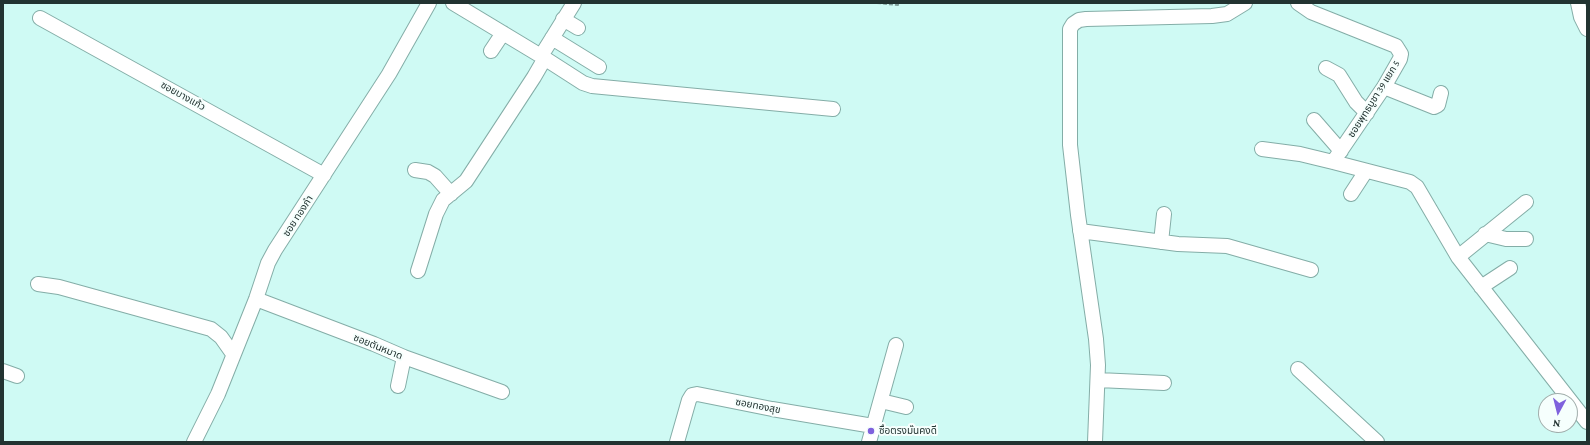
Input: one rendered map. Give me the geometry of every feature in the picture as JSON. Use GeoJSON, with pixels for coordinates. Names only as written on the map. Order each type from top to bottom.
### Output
{"type":"FeatureCollection","features":[{"type":"Feature","properties":{"kind":"street","name":"ซอย ทองภํา"},"geometry":{"type":"LineString","coordinates":[[194,442],[218,394],[256,299],[268,263],[389,74],[429,3]]}},
{"type":"Feature","properties":{"kind":"street"},"geometry":{"type":"LineString","coordinates":[[453,3],[543,57],[583,84],[833,108]]}},
{"type":"Feature","properties":{"kind":"street"},"geometry":{"type":"LineString","coordinates":[[418,271],[436,214],[444,200],[466,181],[534,77],[552,38],[574,3]]}},
{"type":"Feature","properties":{"kind":"street"},"geometry":{"type":"LineString","coordinates":[[1095,442],[1098,380],[1096,339],[1080,231],[1070,145],[1070,29],[1078,20],[1086,19],[1212,16],[1227,14],[1245,3]]}},
{"type":"Feature","properties":{"kind":"street","name":"ซอยพุทธบูชา 39 แยก 5"},"geometry":{"type":"LineString","coordinates":[[1298,3],[1311,12],[1396,46],[1401,54],[1400,59],[1384,87],[1337,156]]}},
{"type":"Feature","properties":{"kind":"street"},"geometry":{"type":"LineString","coordinates":[[1578,3],[1581,17],[1587,29]]}},
{"type":"Feature","properties":{"kind":"street","name":"ซอยบางแก้ว"},"geometry":{"type":"LineString","coordinates":[[40,18],[324,175]]}},
{"type":"Feature","properties":{"kind":"street"},"geometry":{"type":"LineString","coordinates":[[563,19],[578,28]]}},
{"type":"Feature","properties":{"kind":"street"},"geometry":{"type":"LineString","coordinates":[[491,51],[503,33]]}},
{"type":"Feature","properties":{"kind":"street"},"geometry":{"type":"LineString","coordinates":[[552,38],[599,67]]}},
{"type":"Feature","properties":{"kind":"street"},"geometry":{"type":"LineString","coordinates":[[1326,68],[1338,74],[1356,102],[1367,113]]}},
{"type":"Feature","properties":{"kind":"street"},"geometry":{"type":"LineString","coordinates":[[1384,87],[1434,107],[1438,105],[1442,93]]}},
{"type":"Feature","properties":{"kind":"street"},"geometry":{"type":"LineString","coordinates":[[1314,120],[1337,156]]}},
{"type":"Feature","properties":{"kind":"street"},"geometry":{"type":"LineString","coordinates":[[1262,149],[1300,154],[1337,156],[1366,171],[1410,182],[1417,187],[1458,257],[1587,422]]}},
{"type":"Feature","properties":{"kind":"street"},"geometry":{"type":"LineString","coordinates":[[415,170],[428,172],[435,176],[451,194]]}},
{"type":"Feature","properties":{"kind":"street"},"geometry":{"type":"LineString","coordinates":[[1351,194],[1366,171]]}},
{"type":"Feature","properties":{"kind":"street"},"geometry":{"type":"LineString","coordinates":[[1458,257],[1526,202]]}},
{"type":"Feature","properties":{"kind":"street"},"geometry":{"type":"LineString","coordinates":[[1161,242],[1164,214]]}},
{"type":"Feature","properties":{"kind":"street"},"geometry":{"type":"LineString","coordinates":[[1080,231],[1178,244],[1227,246],[1311,270]]}},
{"type":"Feature","properties":{"kind":"street"},"geometry":{"type":"LineString","coordinates":[[1486,234],[1506,240],[1526,239]]}},
{"type":"Feature","properties":{"kind":"street"},"geometry":{"type":"LineString","coordinates":[[1481,287],[1510,268]]}},
{"type":"Feature","properties":{"kind":"street"},"geometry":{"type":"LineString","coordinates":[[38,284],[59,287],[211,329],[221,337],[233,354]]}},
{"type":"Feature","properties":{"kind":"street","name":"ซอยตันหมาด"},"geometry":{"type":"LineString","coordinates":[[256,299],[404,357],[502,392]]}},
{"type":"Feature","properties":{"kind":"street"},"geometry":{"type":"LineString","coordinates":[[868,442],[896,345]]}},
{"type":"Feature","properties":{"kind":"street"},"geometry":{"type":"LineString","coordinates":[[398,386],[404,357]]}},
{"type":"Feature","properties":{"kind":"street"},"geometry":{"type":"LineString","coordinates":[[1298,369],[1376,442]]}},
{"type":"Feature","properties":{"kind":"street"},"geometry":{"type":"LineString","coordinates":[[3,371],[17,376]]}},
{"type":"Feature","properties":{"kind":"street"},"geometry":{"type":"LineString","coordinates":[[1098,380],[1164,383]]}},
{"type":"Feature","properties":{"kind":"street","name":"ซอยทองสุข"},"geometry":{"type":"LineString","coordinates":[[677,442],[689,400],[692,395],[697,394],[772,409],[873,426]]}},
{"type":"Feature","properties":{"kind":"street"},"geometry":{"type":"LineString","coordinates":[[881,401],[906,407]]}},
{"type":"Feature","properties":{"kind":"path"},"geometry":{"type":"LineString","coordinates":[[877,3],[898,5],[898,3]]}},
{"type":"Feature","properties":{"kind":"place","name":"ซื่อตรงมั่นคงดี"},"geometry":{"type":"Point","coordinates":[871,431]}}]}
